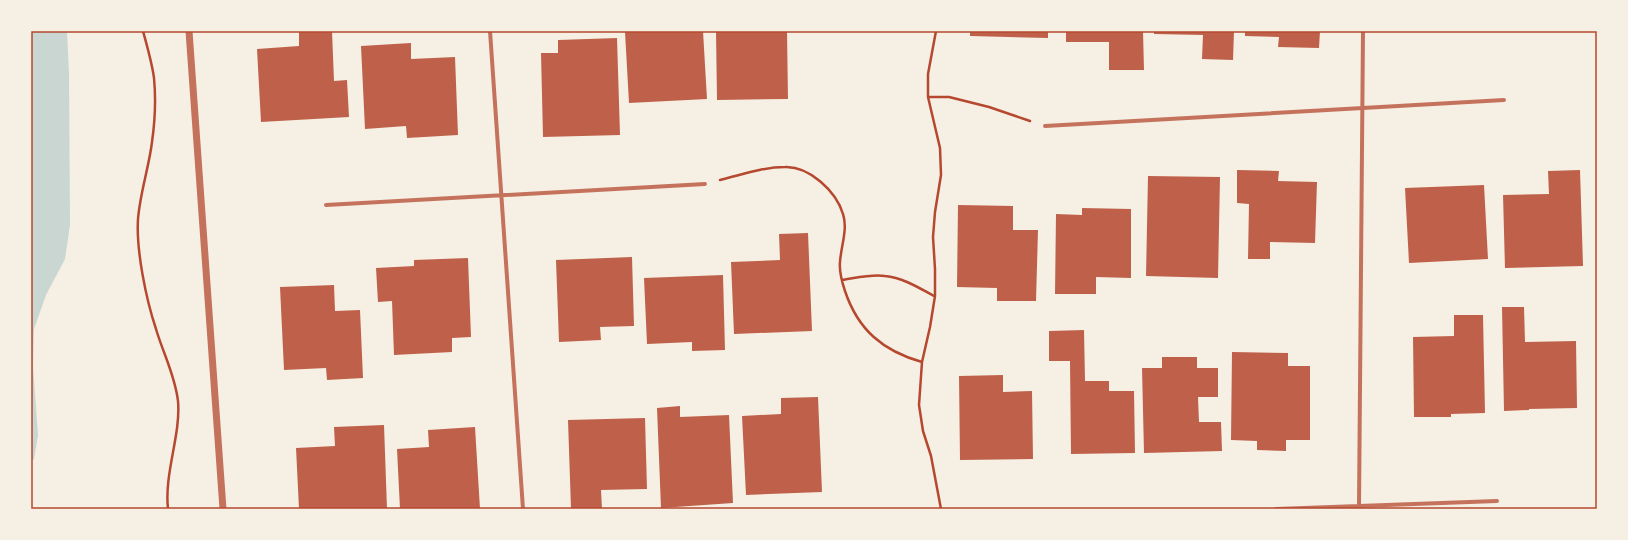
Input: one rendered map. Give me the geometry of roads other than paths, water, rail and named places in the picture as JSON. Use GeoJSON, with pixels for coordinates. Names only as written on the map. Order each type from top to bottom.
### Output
{"type":"FeatureCollection","features":[{"type":"Feature","properties":{"kind":"street"},"geometry":{"type":"LineString","coordinates":[[189,31],[222,509]]}},
{"type":"Feature","properties":{"kind":"street"},"geometry":{"type":"LineString","coordinates":[[490,31],[523,509]]}},
{"type":"Feature","properties":{"kind":"street"},"geometry":{"type":"LineString","coordinates":[[1359,506],[1363,31]]}},
{"type":"Feature","properties":{"kind":"street"},"geometry":{"type":"LineString","coordinates":[[1045,126],[1504,100]]}},
{"type":"Feature","properties":{"kind":"street"},"geometry":{"type":"LineString","coordinates":[[326,205],[705,184]]}},
{"type":"Feature","properties":{"kind":"street"},"geometry":{"type":"LineString","coordinates":[[1276,509],[1497,501]]}}]}
